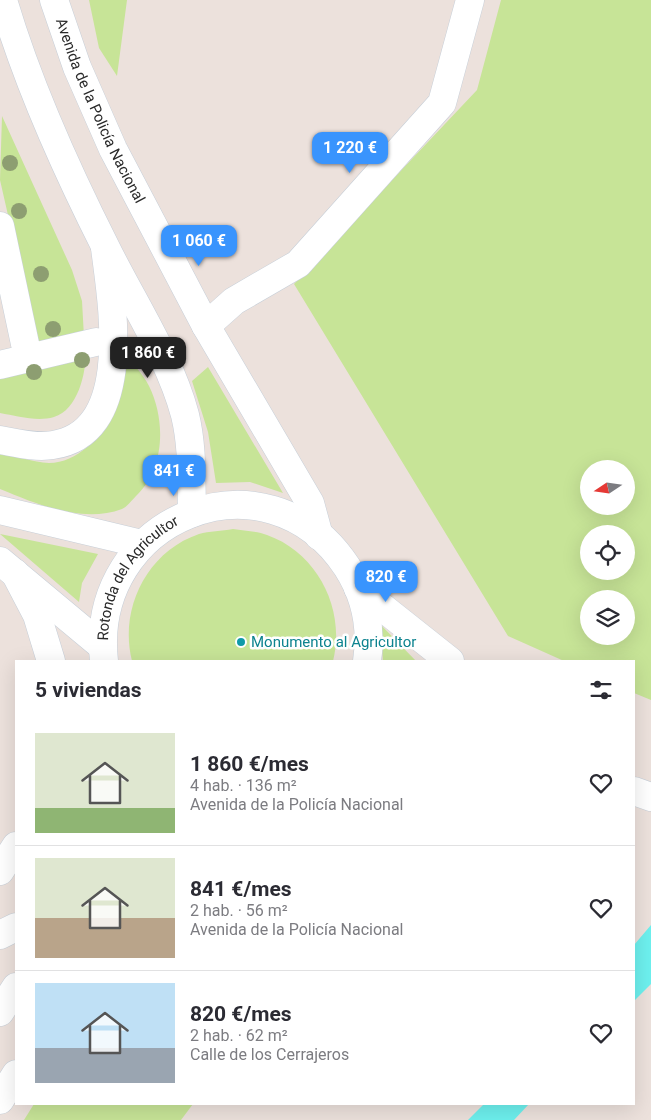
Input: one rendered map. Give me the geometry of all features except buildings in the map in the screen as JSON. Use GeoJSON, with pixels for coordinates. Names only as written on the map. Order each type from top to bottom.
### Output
{"type":"FeatureCollection","features":[{"type":"Feature","properties":{"kind":"main road"},"geometry":{"type":"LineString","coordinates":[[2,0],[29,81],[105,246],[158,349],[185,414],[192,451],[192,513]]}},
{"type":"Feature","properties":{"kind":"main road","name":"Avenida de la Policía Nacional"},"geometry":{"type":"LineString","coordinates":[[54,0],[77,67],[113,149],[206,326],[310,503],[319,536]]}},
{"type":"Feature","properties":{"kind":"main road"},"geometry":{"type":"LineString","coordinates":[[206,326],[234,301],[298,264],[442,103],[470,0]]}},
{"type":"Feature","properties":{"kind":"main road"},"geometry":{"type":"LineString","coordinates":[[0,226],[28,358]]}},
{"type":"Feature","properties":{"kind":"main road"},"geometry":{"type":"LineString","coordinates":[[0,440],[40,445],[62,443],[91,424],[103,405],[110,381],[114,355],[111,297],[105,246]]}},
{"type":"Feature","properties":{"kind":"main road"},"geometry":{"type":"LineString","coordinates":[[0,365],[96,342]]}},
{"type":"Feature","properties":{"kind":"main road","name":"Rotonda del Agricultor"},"geometry":{"type":"LineString","coordinates":[[103,654],[102,627],[111,591],[129,559],[142,544],[160,529],[192,513],[225,506],[258,508],[290,518],[319,536],[342,560],[358,588],[368,628],[366,660]]}},
{"type":"Feature","properties":{"kind":"main road"},"geometry":{"type":"LineString","coordinates":[[0,510],[142,544]]}},
{"type":"Feature","properties":{"kind":"main road"},"geometry":{"type":"LineString","coordinates":[[8,567],[103,654]]}},
{"type":"Feature","properties":{"kind":"main road"},"geometry":{"type":"LineString","coordinates":[[8,567],[37,615],[50,660]]}},
{"type":"Feature","properties":{"kind":"main road"},"geometry":{"type":"LineString","coordinates":[[358,588],[449,660]]}},
{"type":"Feature","properties":{"kind":"main road"},"geometry":{"type":"LineString","coordinates":[[635,791],[651,797]]}},
{"type":"Feature","properties":{"kind":"main road"},"geometry":{"type":"LineString","coordinates":[[0,871],[15,848]]}},
{"type":"Feature","properties":{"kind":"main road"},"geometry":{"type":"LineString","coordinates":[[0,935],[15,928]]}},
{"type":"Feature","properties":{"kind":"main road"},"geometry":{"type":"LineString","coordinates":[[0,1012],[15,989]]}},
{"type":"Feature","properties":{"kind":"main road"},"geometry":{"type":"LineString","coordinates":[[0,1100],[15,1076]]}},
{"type":"Feature","properties":{"kind":"green space"},"geometry":{"type":"Polygon","coordinates":[[[89,0],[127,0],[117,76],[99,48],[89,0]]]}},
{"type":"Feature","properties":{"kind":"green space"},"geometry":{"type":"Polygon","coordinates":[[[501,0],[651,0],[651,700],[635,693],[635,660],[562,660],[508,636],[294,284],[477,90],[501,0]]]}},
{"type":"Feature","properties":{"kind":"green space"},"geometry":{"type":"Polygon","coordinates":[[[2,116],[72,270],[82,301],[84,337],[30,350],[15,246],[0,180],[2,116]]]}},
{"type":"Feature","properties":{"kind":"green space"},"geometry":{"type":"Polygon","coordinates":[[[86,351],[86,360],[79,390],[75,399],[62,413],[54,417],[41,419],[0,413],[0,370],[86,351]]]}},
{"type":"Feature","properties":{"kind":"green space"},"geometry":{"type":"Polygon","coordinates":[[[124,352],[149,386],[155,399],[160,429],[160,444],[153,472],[146,485],[128,505],[122,509],[107,513],[76,513],[44,506],[0,489],[0,453],[49,463],[59,462],[79,453],[95,439],[102,431],[112,412],[118,390],[124,352]]]}},
{"type":"Feature","properties":{"kind":"green space"},"geometry":{"type":"Polygon","coordinates":[[[208,367],[283,493],[250,482],[216,483],[208,432],[192,381],[208,367]]]}},
{"type":"Feature","properties":{"kind":"green space"},"geometry":{"type":"Polygon","coordinates":[[[233,529],[255,532],[285,543],[301,555],[314,569],[331,603],[335,622],[336,642],[333,660],[132,660],[129,642],[130,622],[134,603],[141,585],[151,569],[164,554],[180,543],[207,532],[233,529]]]}},
{"type":"Feature","properties":{"kind":"green space"},"geometry":{"type":"Polygon","coordinates":[[[0,534],[98,554],[82,583],[79,602],[0,534]]]}},
{"type":"Feature","properties":{"kind":"green space"},"geometry":{"type":"Polygon","coordinates":[[[380,624],[415,660],[383,660],[380,624]]]}},
{"type":"Feature","properties":{"kind":"green space"},"geometry":{"type":"Polygon","coordinates":[[[33,1105],[192,1105],[181,1120],[24,1120],[33,1105]]]}},
{"type":"Feature","properties":{"kind":"water"},"geometry":{"type":"Polygon","coordinates":[[[651,925],[651,984],[635,1000],[635,944],[651,925]]]}},
{"type":"Feature","properties":{"kind":"water"},"geometry":{"type":"Polygon","coordinates":[[[483,1105],[528,1105],[514,1120],[468,1120],[483,1105]]]}},
{"type":"Feature","properties":{"kind":"place","name":"Monumento al Agricultor"},"geometry":{"type":"Point","coordinates":[241,642]}}]}
